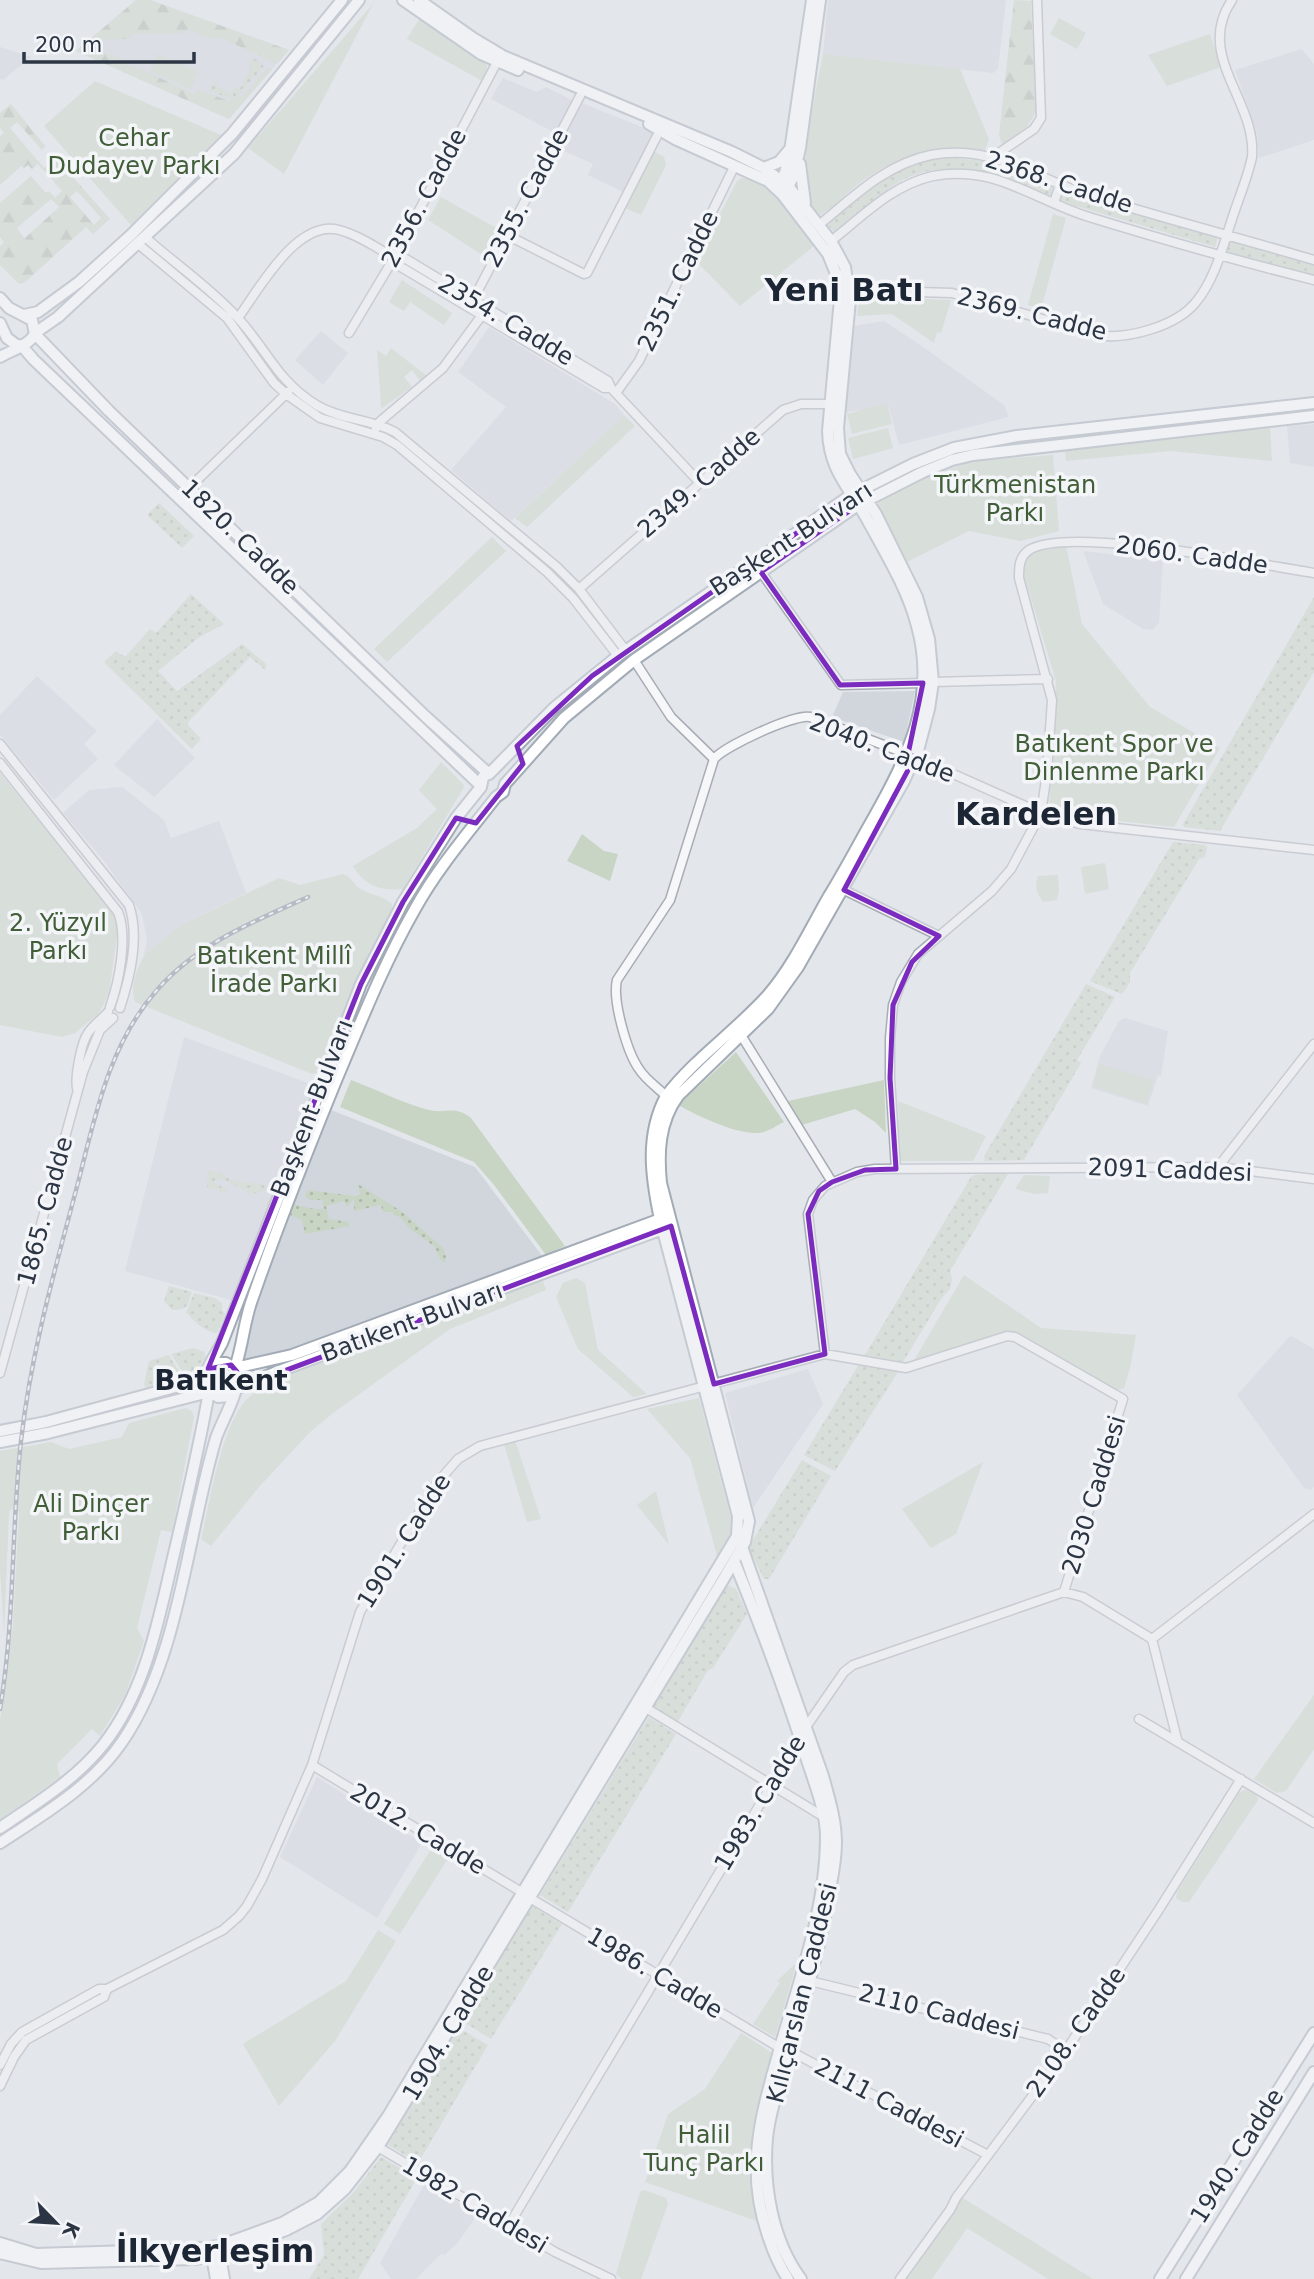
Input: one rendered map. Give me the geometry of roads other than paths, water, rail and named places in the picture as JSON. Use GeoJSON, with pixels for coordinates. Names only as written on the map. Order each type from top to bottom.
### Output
{"type":"FeatureCollection","features":[{"type":"Feature","properties":{"kind":"main road"},"geometry":{"type":"LineString","coordinates":[[2,329],[11,317],[38,312],[79,282],[131,235],[232,134],[299,49],[342,0]]}},
{"type":"Feature","properties":{"kind":"main road"},"geometry":{"type":"LineString","coordinates":[[0,357],[29,343],[35,333],[50,324],[234,154],[359,0]]}},
{"type":"Feature","properties":{"kind":"main road"},"geometry":{"type":"LineString","coordinates":[[403,0],[481,54],[497,62],[660,130],[675,139],[764,168],[807,209],[831,241],[845,267],[850,290],[838,442],[843,463],[856,493]]}},
{"type":"Feature","properties":{"kind":"main road"},"geometry":{"type":"LineString","coordinates":[[419,0],[503,56],[737,160],[782,187],[824,248],[837,276],[839,299],[829,451],[835,469],[863,503],[904,568],[922,611],[932,654],[928,683],[929,709],[911,756],[844,890],[783,990],[768,1009],[670,1099]]}},
{"type":"Feature","properties":{"kind":"main road"},"geometry":{"type":"LineString","coordinates":[[807,209],[796,147],[812,0]]}},
{"type":"Feature","properties":{"kind":"main road"},"geometry":{"type":"LineString","coordinates":[[782,187],[796,147],[820,0]]}},
{"type":"Feature","properties":{"kind":"main road"},"geometry":{"type":"LineString","coordinates":[[764,168],[779,162],[796,147]]}},
{"type":"Feature","properties":{"kind":"main road","name":"1820. Cadde"},"geometry":{"type":"LineString","coordinates":[[0,298],[32,320],[35,333],[109,411],[425,716],[490,773]]}},
{"type":"Feature","properties":{"kind":"main road","name":"1820. Cadde"},"geometry":{"type":"LineString","coordinates":[[2,329],[10,342],[20,346],[480,786]]}},
{"type":"Feature","properties":{"kind":"main road","name":"Başkent Bulvarı"},"geometry":{"type":"LineString","coordinates":[[490,773],[554,708],[622,653],[856,493],[929,457],[966,445],[1017,436],[1314,403]]}},
{"type":"Feature","properties":{"kind":"main road","name":"Başkent Bulvarı"},"geometry":{"type":"LineString","coordinates":[[505,785],[564,718],[634,660],[863,503],[923,472],[964,457],[1314,416]]}},
{"type":"Feature","properties":{"kind":"main road"},"geometry":{"type":"LineString","coordinates":[[517,746],[518,756],[528,758]]}},
{"type":"Feature","properties":{"kind":"main road"},"geometry":{"type":"LineString","coordinates":[[458,765],[467,764],[469,760],[466,753]]}},
{"type":"Feature","properties":{"kind":"main road"},"geometry":{"type":"LineString","coordinates":[[738,1545],[748,1531],[749,1521],[652,1182],[652,1147],[656,1120],[670,1099],[782,976],[911,756]]}},
{"type":"Feature","properties":{"kind":"main road"},"geometry":{"type":"LineString","coordinates":[[490,773],[498,774],[505,785],[503,792],[496,797],[485,795],[480,786],[483,777],[490,773]]}},
{"type":"Feature","properties":{"kind":"main road","name":"Başkent Bulvarı"},"geometry":{"type":"LineString","coordinates":[[208,1369],[222,1343],[360,984],[403,902],[456,818],[480,786]]}},
{"type":"Feature","properties":{"kind":"main road","name":"Başkent Bulvarı"},"geometry":{"type":"LineString","coordinates":[[234,1368],[241,1350],[245,1318],[265,1261],[360,1020],[415,909],[496,797]]}},
{"type":"Feature","properties":{"kind":"main road"},"geometry":{"type":"LineString","coordinates":[[456,818],[469,818],[471,830]]}},
{"type":"Feature","properties":{"kind":"main road","name":"Batıkent Bulvarı"},"geometry":{"type":"LineString","coordinates":[[0,1431],[25,1427],[190,1383],[221,1362],[234,1368],[292,1355],[665,1223]]}},
{"type":"Feature","properties":{"kind":"main road","name":"Batıkent Bulvarı"},"geometry":{"type":"LineString","coordinates":[[0,1442],[86,1424],[209,1392],[223,1397],[231,1395],[236,1389],[575,1256]]}},
{"type":"Feature","properties":{"kind":"main road"},"geometry":{"type":"LineString","coordinates":[[0,1843],[89,1780],[118,1747],[136,1719],[164,1648],[216,1438],[239,1378],[234,1368]]}},
{"type":"Feature","properties":{"kind":"main road"},"geometry":{"type":"LineString","coordinates":[[0,1828],[76,1773],[105,1743],[126,1710],[157,1625],[199,1444],[209,1392],[204,1383],[208,1369]]}},
{"type":"Feature","properties":{"kind":"main road","name":"1904. Cadde"},"geometry":{"type":"LineString","coordinates":[[0,2253],[41,2263],[215,2251],[286,2230],[317,2214],[345,2189],[375,2145],[738,1545]]}},
{"type":"Feature","properties":{"kind":"main road","name":"Kılıçarslan Caddesi"},"geometry":{"type":"LineString","coordinates":[[738,1545],[803,1733],[824,1817],[826,1847],[814,1924],[770,2120],[766,2155],[767,2181],[776,2227],[790,2262],[801,2279]]}},
{"type":"Feature","properties":{"kind":"main road","name":"Kılıçarslan Caddesi"},"geometry":{"type":"LineString","coordinates":[[730,1559],[755,1612],[830,1801],[834,1819],[836,1845],[828,1904],[810,1981],[759,2126],[756,2179],[765,2227],[788,2279]]}},
{"type":"Feature","properties":{"kind":"main road","name":"1940. Cadde"},"geometry":{"type":"LineString","coordinates":[[1160,2279],[1314,2033]]}},
{"type":"Feature","properties":{"kind":"main road","name":"1940. Cadde"},"geometry":{"type":"LineString","coordinates":[[1186,2279],[1314,2072]]}},
{"type":"Feature","properties":{"kind":"main road","name":"1904. Cadde"},"geometry":{"type":"LineString","coordinates":[[0,2243],[36,2254],[215,2251]]}},
{"type":"Feature","properties":{"kind":"main road"},"geometry":{"type":"LineString","coordinates":[[215,2251],[216,2279]]}},
{"type":"Feature","properties":{"kind":"main road"},"geometry":{"type":"LineString","coordinates":[[215,2251],[224,2279]]}},
{"type":"Feature","properties":{"kind":"street"},"geometry":{"type":"LineString","coordinates":[[993,157],[1034,129],[1041,118],[1037,0]]}},
{"type":"Feature","properties":{"kind":"street","name":"2369. Cadde"},"geometry":{"type":"LineString","coordinates":[[850,290],[952,293],[1098,335],[1124,336],[1163,324],[1188,310],[1202,294],[1220,256],[1250,167],[1252,146],[1249,128],[1219,45],[1221,20],[1231,0]]}},
{"type":"Feature","properties":{"kind":"street","name":"2356. Cadde"},"geometry":{"type":"LineString","coordinates":[[349,333],[396,258],[497,62]]}},
{"type":"Feature","properties":{"kind":"street","name":"2355. Cadde"},"geometry":{"type":"LineString","coordinates":[[473,300],[580,96]]}},
{"type":"Feature","properties":{"kind":"street"},"geometry":{"type":"LineString","coordinates":[[507,235],[584,274],[587,273],[660,130]]}},
{"type":"Feature","properties":{"kind":"street","name":"2368. Cadde"},"geometry":{"type":"LineString","coordinates":[[819,225],[874,180],[906,162],[946,153],[993,157],[1060,184],[1314,260]]}},
{"type":"Feature","properties":{"kind":"street","name":"2351. Cadde"},"geometry":{"type":"LineString","coordinates":[[613,390],[638,363],[737,160]]}},
{"type":"Feature","properties":{"kind":"street","name":"2368. Cadde"},"geometry":{"type":"LineString","coordinates":[[831,241],[894,190],[912,181],[961,174],[1009,182],[1086,216],[1220,256],[1314,280]]}},
{"type":"Feature","properties":{"kind":"street"},"geometry":{"type":"LineString","coordinates":[[1054,203],[1060,184]]}},
{"type":"Feature","properties":{"kind":"street","name":"2354. Cadde"},"geometry":{"type":"LineString","coordinates":[[238,318],[291,247],[315,232],[327,229],[343,231],[396,258],[405,259],[473,300],[485,312]]}},
{"type":"Feature","properties":{"kind":"street"},"geometry":{"type":"LineString","coordinates":[[141,240],[238,318],[289,391],[320,418],[370,433],[397,445],[547,572],[622,653]]}},
{"type":"Feature","properties":{"kind":"street"},"geometry":{"type":"LineString","coordinates":[[141,240],[227,318],[274,383],[325,410],[395,432],[557,567],[579,589],[622,653]]}},
{"type":"Feature","properties":{"kind":"street","name":"2354. Cadde"},"geometry":{"type":"LineString","coordinates":[[396,258],[401,267],[608,382],[700,483]]}},
{"type":"Feature","properties":{"kind":"street"},"geometry":{"type":"LineString","coordinates":[[370,433],[373,423],[443,369],[485,312]]}},
{"type":"Feature","properties":{"kind":"street"},"geometry":{"type":"LineString","coordinates":[[189,488],[289,391]]}},
{"type":"Feature","properties":{"kind":"street","name":"2349. Cadde"},"geometry":{"type":"LineString","coordinates":[[579,589],[783,410],[801,404],[830,404]]}},
{"type":"Feature","properties":{"kind":"street","name":"2060. Cadde"},"geometry":{"type":"LineString","coordinates":[[1048,679],[1019,578],[1018,567],[1023,556],[1032,549],[1046,544],[1070,542],[1105,543],[1172,550],[1314,573]]}},
{"type":"Feature","properties":{"kind":"street"},"geometry":{"type":"LineString","coordinates":[[761,572],[841,685],[1048,679],[1053,716],[1041,813],[1011,869],[992,891],[912,962],[893,1005],[890,1078],[896,1169]]}},
{"type":"Feature","properties":{"kind":"street"},"geometry":{"type":"LineString","coordinates":[[634,660],[671,717],[714,759],[670,900],[620,973],[615,987],[621,1023],[638,1069],[670,1099]]}},
{"type":"Feature","properties":{"kind":"street","name":"2040. Cadde"},"geometry":{"type":"LineString","coordinates":[[714,759],[724,750],[793,718],[804,716],[911,756],[1041,813],[1087,826],[1314,850]]}},
{"type":"Feature","properties":{"kind":"street"},"geometry":{"type":"LineString","coordinates":[[0,744],[123,895],[132,913],[134,942],[113,1011]]}},
{"type":"Feature","properties":{"kind":"street"},"geometry":{"type":"LineString","coordinates":[[0,763],[114,905],[121,920],[123,941],[113,1011]]}},
{"type":"Feature","properties":{"kind":"street"},"geometry":{"type":"LineString","coordinates":[[42,816],[52,807]]}},
{"type":"Feature","properties":{"kind":"street"},"geometry":{"type":"LineString","coordinates":[[844,890],[939,936]]}},
{"type":"Feature","properties":{"kind":"street","name":"1865. Cadde"},"geometry":{"type":"LineString","coordinates":[[0,1383],[78,1091],[75,1080],[87,1034],[113,1011]]}},
{"type":"Feature","properties":{"kind":"street"},"geometry":{"type":"LineString","coordinates":[[741,1035],[832,1182],[819,1191],[808,1214],[825,1354]]}},
{"type":"Feature","properties":{"kind":"street"},"geometry":{"type":"LineString","coordinates":[[1218,1167],[1314,1044]]}},
{"type":"Feature","properties":{"kind":"street","name":"2091 Caddesi"},"geometry":{"type":"LineString","coordinates":[[832,1182],[865,1170],[896,1169],[1218,1167],[1314,1178]]}},
{"type":"Feature","properties":{"kind":"street","name":"1901. Cadde"},"geometry":{"type":"LineString","coordinates":[[0,2065],[11,2044],[22,2032],[99,1989],[107,1989],[223,1930],[239,1916],[262,1879],[312,1765],[360,1612],[437,1483],[458,1459],[480,1446],[825,1354],[906,1368],[1007,1336],[1015,1337],[1123,1399]]}},
{"type":"Feature","properties":{"kind":"street","name":"2030 Caddesi"},"geometry":{"type":"LineString","coordinates":[[1064,1591],[1123,1399]]}},
{"type":"Feature","properties":{"kind":"street"},"geometry":{"type":"LineString","coordinates":[[1152,1639],[1314,1514]]}},
{"type":"Feature","properties":{"kind":"street"},"geometry":{"type":"LineString","coordinates":[[1064,1591],[1083,1597],[1152,1639],[1177,1739]]}},
{"type":"Feature","properties":{"kind":"street","name":"1983. Cadde"},"geometry":{"type":"LineString","coordinates":[[509,2225],[771,1785],[844,1672],[853,1665],[1064,1591]]}},
{"type":"Feature","properties":{"kind":"street"},"geometry":{"type":"LineString","coordinates":[[642,1706],[824,1817]]}},
{"type":"Feature","properties":{"kind":"street"},"geometry":{"type":"LineString","coordinates":[[1139,1719],[1177,1739],[1314,1823]]}},
{"type":"Feature","properties":{"kind":"street","name":"2012. Cadde"},"geometry":{"type":"LineString","coordinates":[[312,1765],[527,1895]]}},
{"type":"Feature","properties":{"kind":"street","name":"2108. Cadde"},"geometry":{"type":"LineString","coordinates":[[900,2279],[1066,2051],[1241,1779]]}},
{"type":"Feature","properties":{"kind":"street","name":"1986. Cadde"},"geometry":{"type":"LineString","coordinates":[[527,1895],[785,2050]]}},
{"type":"Feature","properties":{"kind":"street","name":"2110 Caddesi"},"geometry":{"type":"LineString","coordinates":[[810,1981],[1049,2039],[1066,2051]]}},
{"type":"Feature","properties":{"kind":"street","name":"1901. Cadde"},"geometry":{"type":"LineString","coordinates":[[0,2086],[16,2053],[26,2040],[104,1997],[107,1989]]}},
{"type":"Feature","properties":{"kind":"street","name":"2111 Caddesi"},"geometry":{"type":"LineString","coordinates":[[785,2050],[988,2155]]}},
{"type":"Feature","properties":{"kind":"street","name":"1982 Caddesi"},"geometry":{"type":"LineString","coordinates":[[375,2145],[555,2252],[611,2279]]}},
{"type":"Feature","properties":{"kind":"railway"},"geometry":{"type":"LineString","coordinates":[[0,1709],[8,1643],[25,1407],[45,1309],[92,1129],[116,1055],[127,1032],[157,990],[190,960],[227,936],[308,897]]}},
{"type":"Feature","properties":{"kind":"district","name":"Yeni Batı"},"geometry":{"type":"Point","coordinates":[844,290]}},
{"type":"Feature","properties":{"kind":"district","name":"Kardelen"},"geometry":{"type":"Point","coordinates":[1036,814]}},
{"type":"Feature","properties":{"kind":"district","name":"Batıkent"},"geometry":{"type":"Point","coordinates":[221,1380]}},
{"type":"Feature","properties":{"kind":"district","name":"İlkyerleşim"},"geometry":{"type":"Point","coordinates":[215,2251]}},
{"type":"Feature","properties":{"kind":"park label","name":"Cehar Dudayev Parkı"},"geometry":{"type":"Point","coordinates":[134,152]}},
{"type":"Feature","properties":{"kind":"park label","name":"Türkmenistan Parkı"},"geometry":{"type":"Point","coordinates":[1015,499]}},
{"type":"Feature","properties":{"kind":"park label","name":"Batıkent Spor ve Dinlenme Parkı"},"geometry":{"type":"Point","coordinates":[1114,758]}},
{"type":"Feature","properties":{"kind":"park label","name":"2. Yüzyıl Parkı"},"geometry":{"type":"Point","coordinates":[58,937]}},
{"type":"Feature","properties":{"kind":"park label","name":"Batıkent Millî İrade Parkı"},"geometry":{"type":"Point","coordinates":[274,970]}},
{"type":"Feature","properties":{"kind":"park label","name":"Ali Dinçer Parkı"},"geometry":{"type":"Point","coordinates":[91,1518]}},
{"type":"Feature","properties":{"kind":"park label","name":"Halil Tunç Parkı"},"geometry":{"type":"Point","coordinates":[704,2149]}}]}
